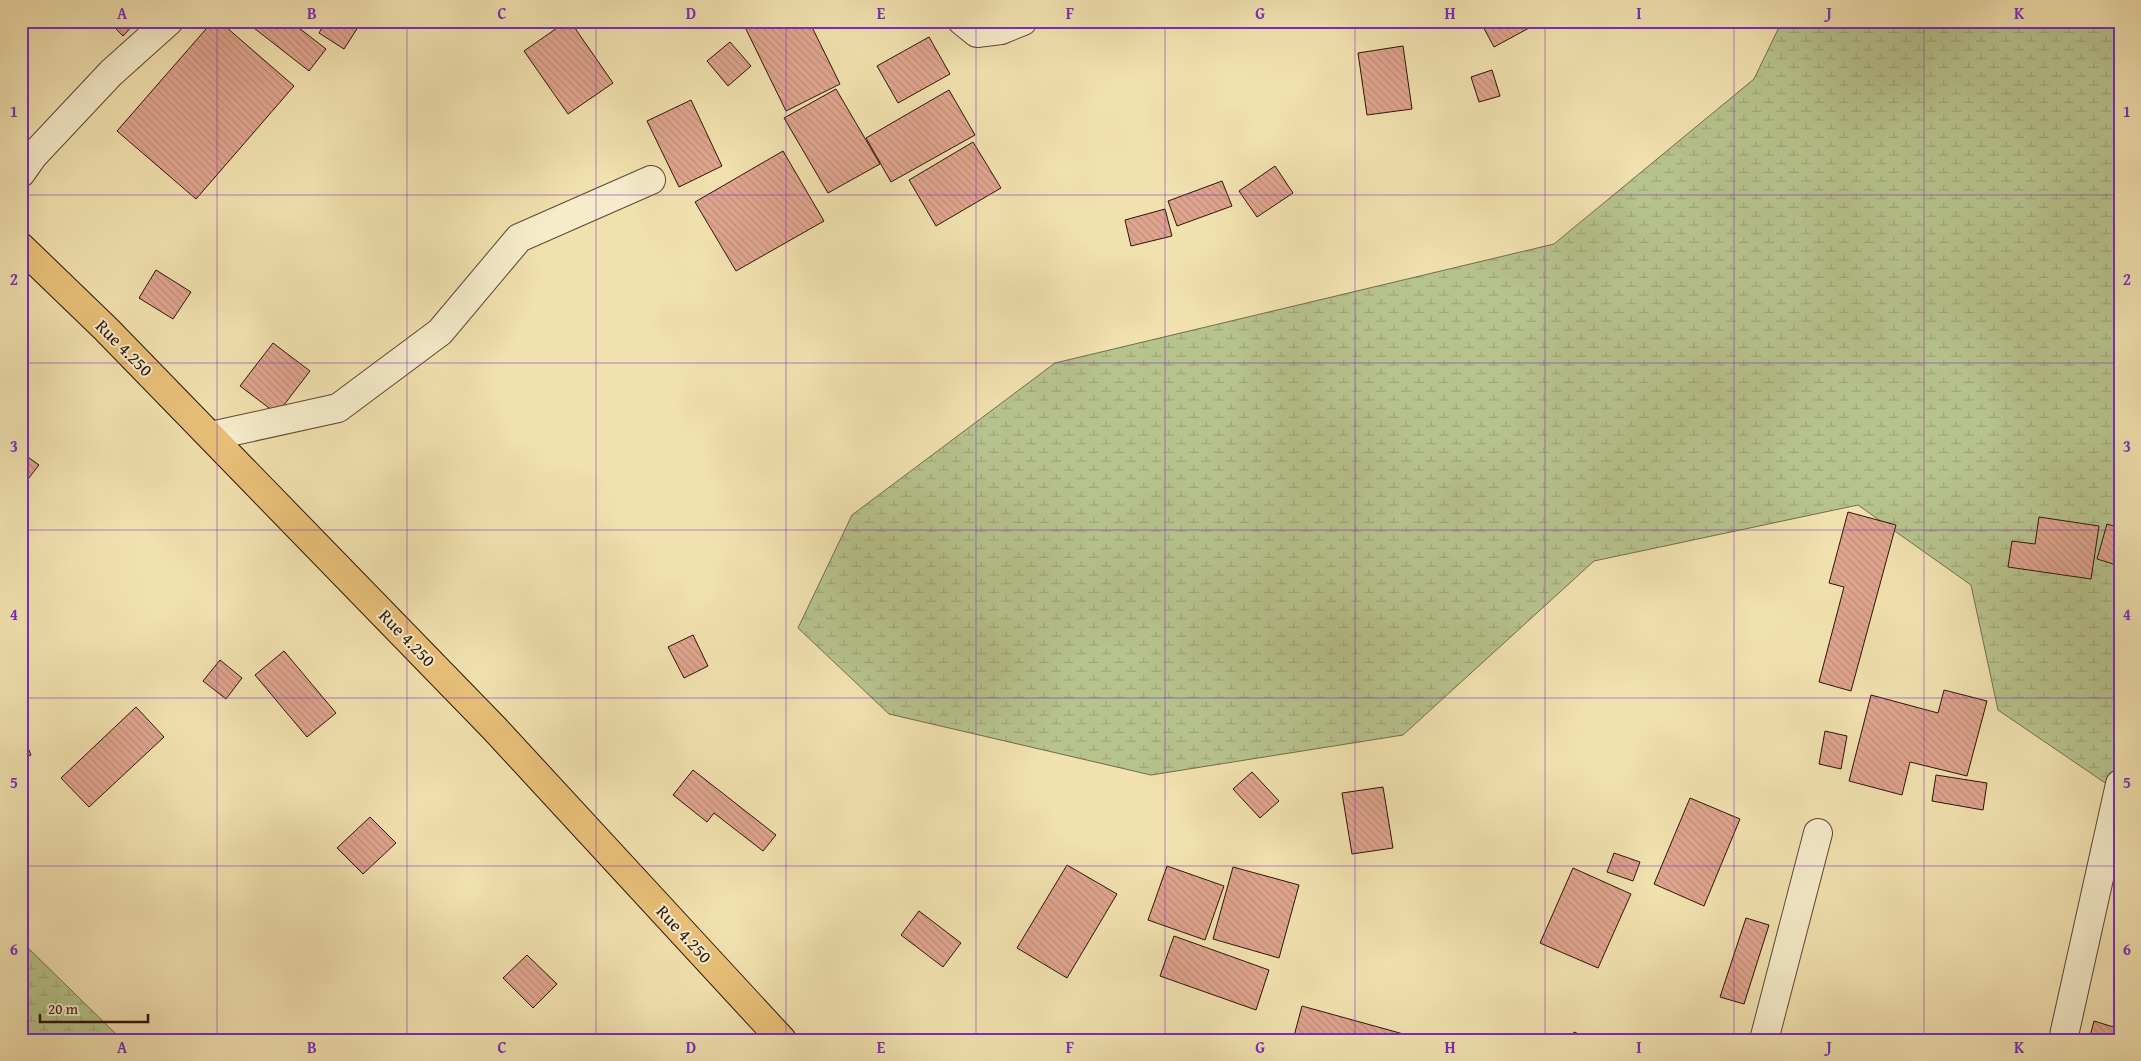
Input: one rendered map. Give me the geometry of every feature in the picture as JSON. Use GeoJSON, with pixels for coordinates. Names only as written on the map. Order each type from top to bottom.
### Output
{"type":"FeatureCollection","features":[{"type":"Feature","properties":{"kind":"main road","name":"Rue 4.250"},"geometry":{"type":"LineString","coordinates":[[21,247],[106,329],[494,728],[782,1040]]}},
{"type":"Feature","properties":{"kind":"street"},"geometry":{"type":"LineString","coordinates":[[21,173],[33,156],[110,74],[169,21]]}},
{"type":"Feature","properties":{"kind":"street"},"geometry":{"type":"LineString","coordinates":[[962,21],[977,33],[1001,30],[1023,21]]}},
{"type":"Feature","properties":{"kind":"street"},"geometry":{"type":"LineString","coordinates":[[211,436],[338,408],[440,332],[519,238],[651,180]]}},
{"type":"Feature","properties":{"kind":"street"},"geometry":{"type":"LineString","coordinates":[[2063,1040],[2120,784]]}},
{"type":"Feature","properties":{"kind":"street"},"geometry":{"type":"LineString","coordinates":[[1764,1040],[1818,833]]}},
{"type":"Feature","properties":{"kind":"green space"},"geometry":{"type":"Polygon","coordinates":[[[1782,21],[2120,21],[2120,793],[1998,710],[1971,585],[1858,505],[1594,561],[1403,735],[1151,775],[889,714],[798,628],[852,515],[1055,363],[1554,244],[1754,79],[1782,21]]]}},
{"type":"Feature","properties":{"kind":"green space"},"geometry":{"type":"Polygon","coordinates":[[[21,941],[122,1040],[21,1040],[21,941]]]}},
{"type":"Feature","properties":{"kind":"building"},"geometry":{"type":"Polygon","coordinates":[[[108,21],[137,21],[123,36],[108,21]]]}},
{"type":"Feature","properties":{"kind":"building"},"geometry":{"type":"Polygon","coordinates":[[[213,21],[219,21],[294,86],[196,199],[117,131],[213,21]]]}},
{"type":"Feature","properties":{"kind":"building"},"geometry":{"type":"Polygon","coordinates":[[[245,21],[290,21],[326,49],[309,71],[245,21]]]}},
{"type":"Feature","properties":{"kind":"building"},"geometry":{"type":"Polygon","coordinates":[[[326,21],[362,21],[344,49],[319,33],[326,21]]]}},
{"type":"Feature","properties":{"kind":"building"},"geometry":{"type":"Polygon","coordinates":[[[567,21],[570,21],[613,83],[568,114],[524,51],[567,21]]]}},
{"type":"Feature","properties":{"kind":"building"},"geometry":{"type":"Polygon","coordinates":[[[742,21],[809,21],[840,84],[786,111],[742,21]]]}},
{"type":"Feature","properties":{"kind":"building"},"geometry":{"type":"Polygon","coordinates":[[[1480,21],[1542,21],[1494,47],[1480,21]]]}},
{"type":"Feature","properties":{"kind":"building"},"geometry":{"type":"Polygon","coordinates":[[[929,37],[950,74],[898,103],[877,66],[929,37]]]}},
{"type":"Feature","properties":{"kind":"building"},"geometry":{"type":"Polygon","coordinates":[[[730,42],[751,66],[728,86],[707,61],[730,42]]]}},
{"type":"Feature","properties":{"kind":"building"},"geometry":{"type":"Polygon","coordinates":[[[1403,46],[1412,109],[1367,115],[1358,53],[1403,46]]]}},
{"type":"Feature","properties":{"kind":"building"},"geometry":{"type":"Polygon","coordinates":[[[1492,70],[1500,96],[1479,102],[1471,77],[1492,70]]]}},
{"type":"Feature","properties":{"kind":"building"},"geometry":{"type":"Polygon","coordinates":[[[836,89],[880,164],[828,193],[784,118],[836,89]]]}},
{"type":"Feature","properties":{"kind":"building"},"geometry":{"type":"Polygon","coordinates":[[[949,90],[975,135],[891,182],[866,138],[949,90]]]}},
{"type":"Feature","properties":{"kind":"building"},"geometry":{"type":"Polygon","coordinates":[[[691,100],[722,166],[679,187],[647,121],[691,100]]]}},
{"type":"Feature","properties":{"kind":"building"},"geometry":{"type":"Polygon","coordinates":[[[973,142],[1001,188],[936,226],[909,180],[973,142]]]}},
{"type":"Feature","properties":{"kind":"building"},"geometry":{"type":"Polygon","coordinates":[[[783,151],[824,221],[736,271],[695,202],[783,151]]]}},
{"type":"Feature","properties":{"kind":"building"},"geometry":{"type":"Polygon","coordinates":[[[1275,166],[1293,193],[1257,217],[1239,191],[1275,166]]]}},
{"type":"Feature","properties":{"kind":"building"},"geometry":{"type":"Polygon","coordinates":[[[1222,181],[1232,206],[1177,226],[1168,201],[1222,181]]]}},
{"type":"Feature","properties":{"kind":"building"},"geometry":{"type":"Polygon","coordinates":[[[1165,209],[1172,236],[1131,246],[1125,220],[1165,209]]]}},
{"type":"Feature","properties":{"kind":"building"},"geometry":{"type":"Polygon","coordinates":[[[156,270],[191,292],[173,319],[139,298],[156,270]]]}},
{"type":"Feature","properties":{"kind":"building"},"geometry":{"type":"Polygon","coordinates":[[[273,343],[310,371],[277,414],[240,386],[273,343]]]}},
{"type":"Feature","properties":{"kind":"building"},"geometry":{"type":"Polygon","coordinates":[[[21,452],[39,465],[25,483],[21,480],[21,452]]]}},
{"type":"Feature","properties":{"kind":"building"},"geometry":{"type":"Polygon","coordinates":[[[1848,512],[1896,525],[1851,691],[1819,682],[1844,587],[1829,583],[1848,512]]]}},
{"type":"Feature","properties":{"kind":"building"},"geometry":{"type":"Polygon","coordinates":[[[2039,517],[2099,526],[2091,579],[2008,567],[2012,541],[2035,544],[2039,517]]]}},
{"type":"Feature","properties":{"kind":"building"},"geometry":{"type":"Polygon","coordinates":[[[2107,524],[2120,528],[2120,566],[2097,559],[2107,524]]]}},
{"type":"Feature","properties":{"kind":"building"},"geometry":{"type":"Polygon","coordinates":[[[693,635],[708,666],[684,678],[668,647],[693,635]]]}},
{"type":"Feature","properties":{"kind":"building"},"geometry":{"type":"Polygon","coordinates":[[[284,651],[336,713],[307,737],[255,675],[284,651]]]}},
{"type":"Feature","properties":{"kind":"building"},"geometry":{"type":"Polygon","coordinates":[[[220,660],[242,678],[226,699],[203,681],[220,660]]]}},
{"type":"Feature","properties":{"kind":"building"},"geometry":{"type":"Polygon","coordinates":[[[1944,690],[1987,701],[1967,776],[1910,762],[1902,795],[1849,781],[1871,695],[1938,713],[1944,690]]]}},
{"type":"Feature","properties":{"kind":"building"},"geometry":{"type":"Polygon","coordinates":[[[136,707],[164,737],[89,807],[61,778],[136,707]]]}},
{"type":"Feature","properties":{"kind":"building"},"geometry":{"type":"Polygon","coordinates":[[[1825,731],[1847,736],[1841,769],[1819,764],[1825,731]]]}},
{"type":"Feature","properties":{"kind":"building"},"geometry":{"type":"Polygon","coordinates":[[[21,732],[31,755],[21,759],[21,732]]]}},
{"type":"Feature","properties":{"kind":"building"},"geometry":{"type":"Polygon","coordinates":[[[693,770],[776,835],[763,851],[714,813],[707,822],[673,795],[693,770]]]}},
{"type":"Feature","properties":{"kind":"building"},"geometry":{"type":"Polygon","coordinates":[[[1252,772],[1279,801],[1260,818],[1233,789],[1252,772]]]}},
{"type":"Feature","properties":{"kind":"building"},"geometry":{"type":"Polygon","coordinates":[[[1936,775],[1987,783],[1983,810],[1932,801],[1936,775]]]}},
{"type":"Feature","properties":{"kind":"building"},"geometry":{"type":"Polygon","coordinates":[[[1383,787],[1393,848],[1352,854],[1342,793],[1383,787]]]}},
{"type":"Feature","properties":{"kind":"building"},"geometry":{"type":"Polygon","coordinates":[[[1690,798],[1740,819],[1704,906],[1654,884],[1690,798]]]}},
{"type":"Feature","properties":{"kind":"building"},"geometry":{"type":"Polygon","coordinates":[[[370,817],[396,843],[363,874],[337,848],[370,817]]]}},
{"type":"Feature","properties":{"kind":"building"},"geometry":{"type":"Polygon","coordinates":[[[1614,853],[1640,862],[1633,881],[1607,872],[1614,853]]]}},
{"type":"Feature","properties":{"kind":"building"},"geometry":{"type":"Polygon","coordinates":[[[1067,865],[1117,894],[1067,978],[1017,948],[1067,865]]]}},
{"type":"Feature","properties":{"kind":"building"},"geometry":{"type":"Polygon","coordinates":[[[1167,866],[1224,886],[1205,940],[1148,920],[1167,866]]]}},
{"type":"Feature","properties":{"kind":"building"},"geometry":{"type":"Polygon","coordinates":[[[1233,867],[1299,885],[1279,958],[1213,939],[1233,867]]]}},
{"type":"Feature","properties":{"kind":"building"},"geometry":{"type":"Polygon","coordinates":[[[1573,868],[1631,894],[1598,968],[1540,943],[1573,868]]]}},
{"type":"Feature","properties":{"kind":"building"},"geometry":{"type":"Polygon","coordinates":[[[919,911],[961,943],[943,967],[901,935],[919,911]]]}},
{"type":"Feature","properties":{"kind":"building"},"geometry":{"type":"Polygon","coordinates":[[[1746,918],[1769,925],[1744,1004],[1720,997],[1746,918]]]}},
{"type":"Feature","properties":{"kind":"building"},"geometry":{"type":"Polygon","coordinates":[[[1174,936],[1269,970],[1256,1010],[1160,976],[1174,936]]]}},
{"type":"Feature","properties":{"kind":"building"},"geometry":{"type":"Polygon","coordinates":[[[527,955],[557,984],[533,1008],[503,978],[527,955]]]}},
{"type":"Feature","properties":{"kind":"building"},"geometry":{"type":"Polygon","coordinates":[[[1302,1006],[1407,1035],[1405,1040],[1293,1040],[1302,1006]]]}},
{"type":"Feature","properties":{"kind":"building"},"geometry":{"type":"Polygon","coordinates":[[[2094,1021],[2120,1029],[2120,1040],[2089,1040],[2094,1021]]]}},
{"type":"Feature","properties":{"kind":"building"},"geometry":{"type":"Polygon","coordinates":[[[1574,1032],[1594,1040],[1571,1040],[1574,1032]]]}},
{"type":"Feature","properties":{"kind":"building"},"geometry":{"type":"Polygon","coordinates":[[[1088,1034],[1100,1040],[1085,1040],[1088,1034]]]}}]}
